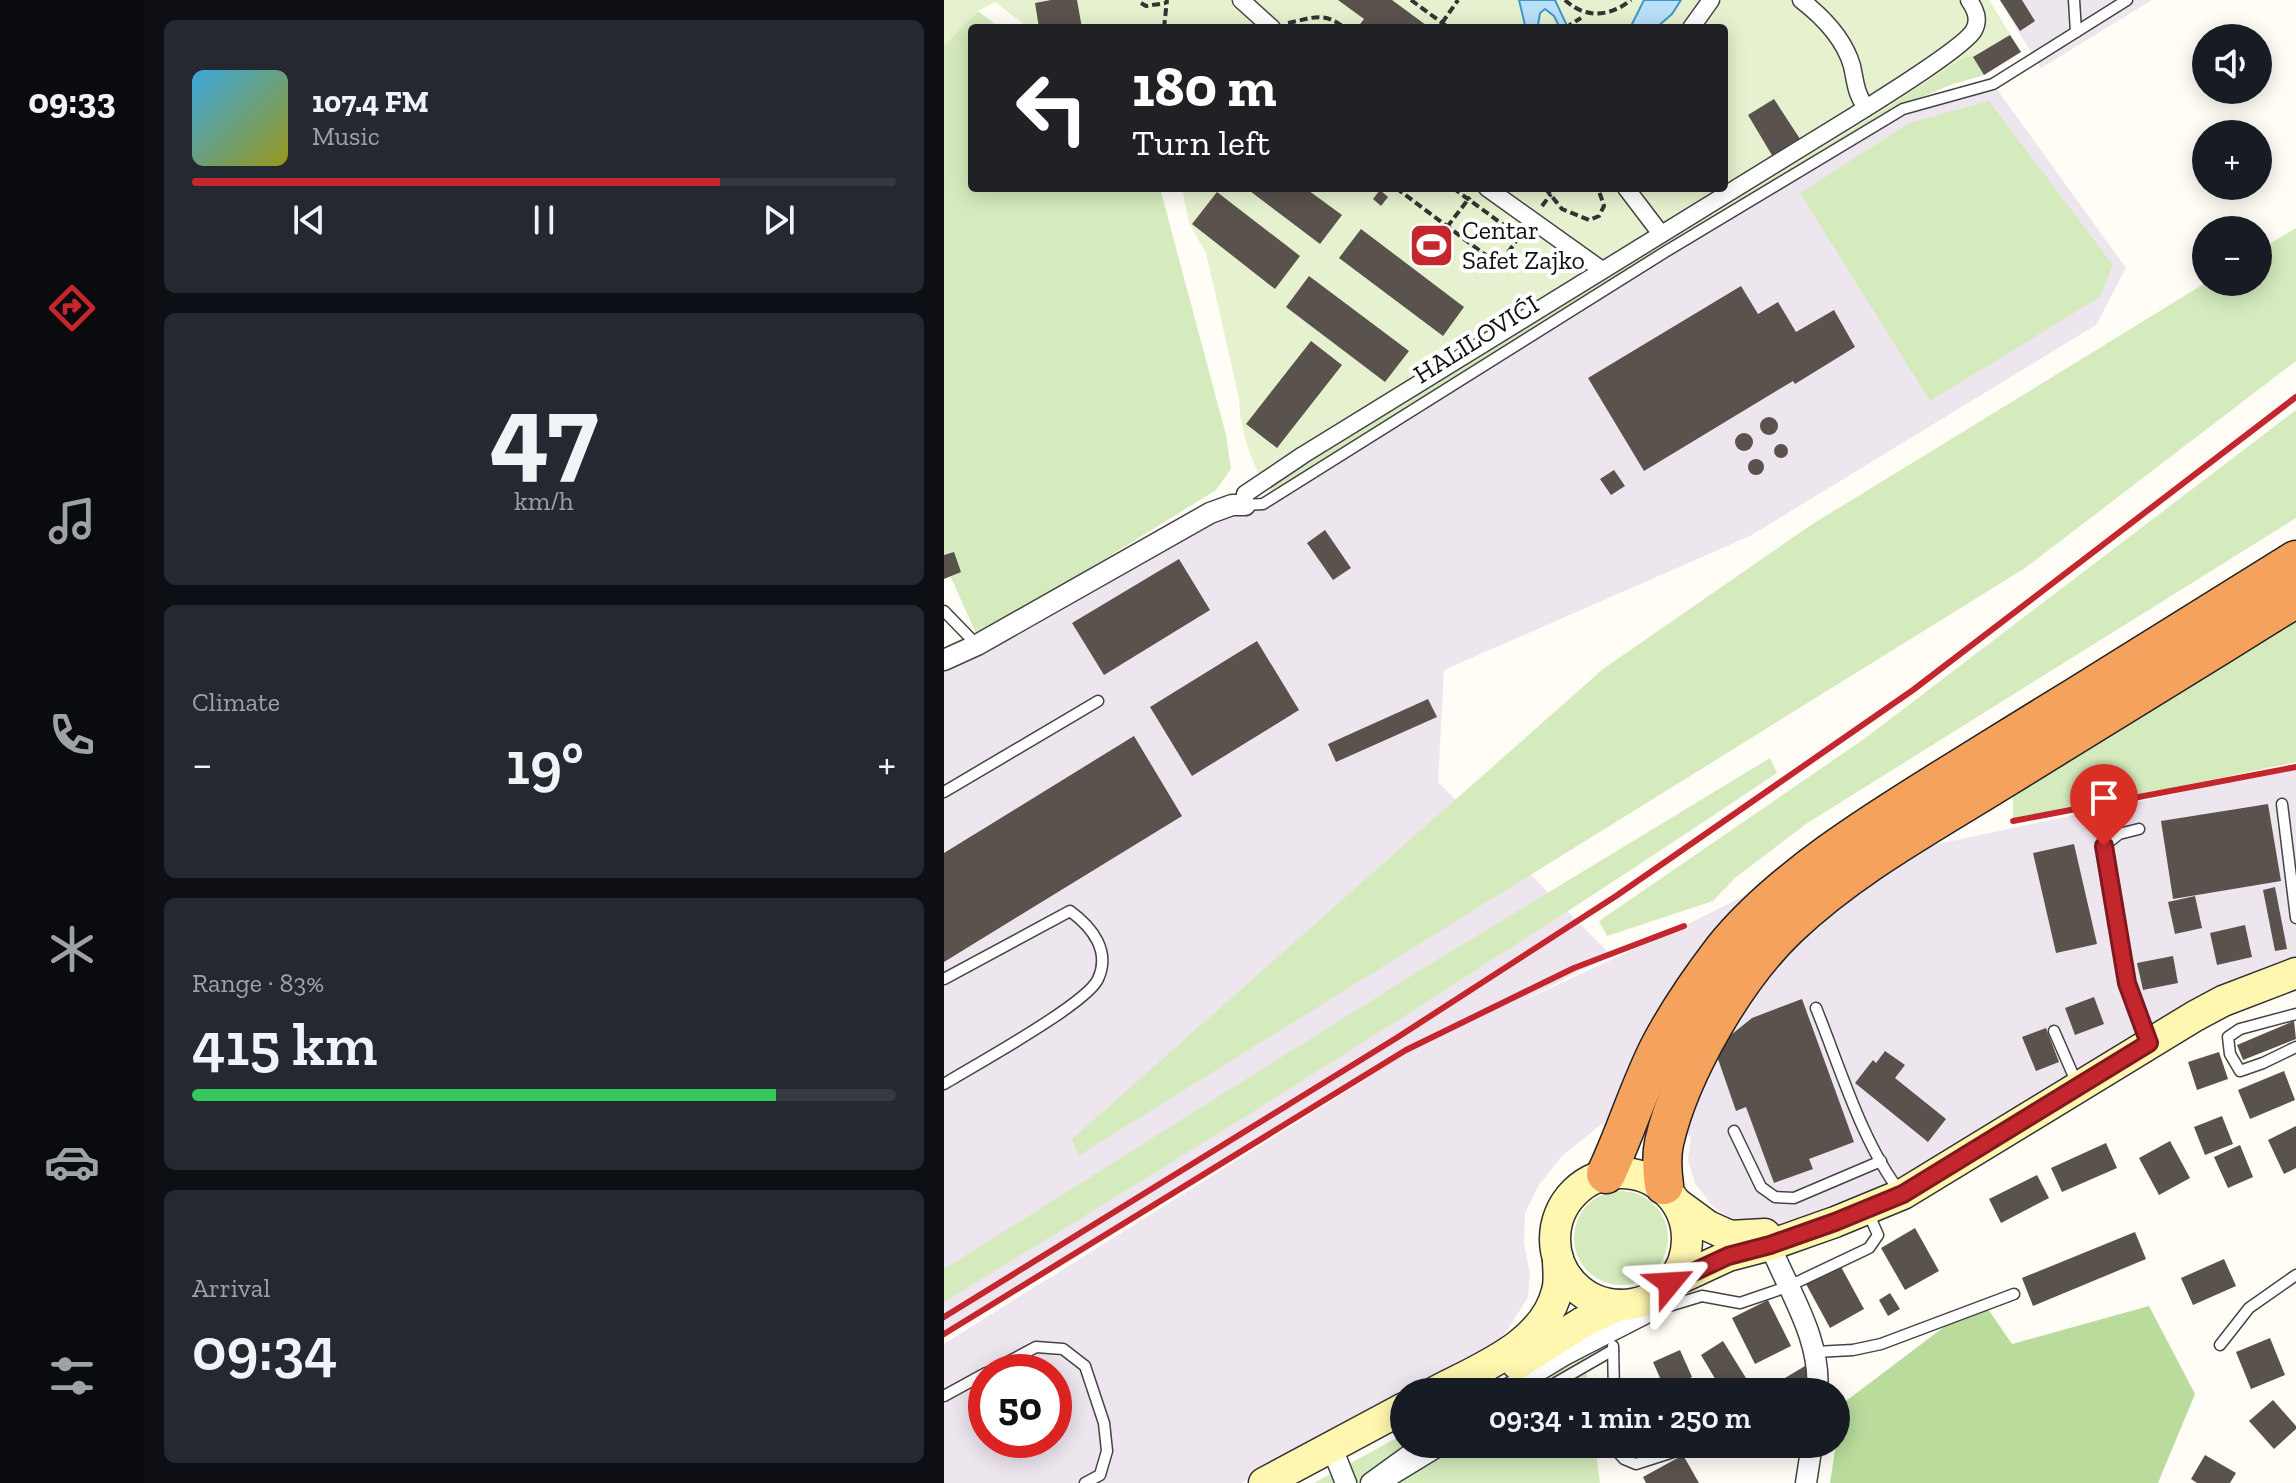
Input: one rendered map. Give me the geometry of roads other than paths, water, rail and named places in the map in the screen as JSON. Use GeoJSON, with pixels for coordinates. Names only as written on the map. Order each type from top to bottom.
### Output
{"type":"FeatureCollection","features":[{"type":"Feature","properties":{"kind":"highway"},"geometry":{"type":"LineString","coordinates":[[1606,1174],[1659,1048],[1673,1023],[1706,973],[1751,920],[1810,870],[1888,813],[2296,560]]}},
{"type":"Feature","properties":{"kind":"highway"},"geometry":{"type":"LineString","coordinates":[[1671,1195],[1661,1163],[1664,1143],[1683,1087],[1698,1054],[1753,967],[1790,925],[1830,892],[1904,840],[2296,598]]}},
{"type":"Feature","properties":{"kind":"main road"},"geometry":{"type":"LineString","coordinates":[[1490,1378],[1597,1314],[1639,1306],[1728,1256],[1770,1245],[1903,1194],[2223,1001],[2296,973]]}},
{"type":"Feature","properties":{"kind":"main road"},"geometry":{"type":"LineString","coordinates":[[1461,1378],[1502,1356],[1530,1336],[1547,1314],[1557,1290],[1555,1238],[1559,1216],[1569,1197],[1586,1182],[1606,1174],[1625,1172],[1643,1176],[1708,1226],[1730,1236],[1803,1232]]}},
{"type":"Feature","properties":{"kind":"main road"},"geometry":{"type":"LineString","coordinates":[[1639,1306],[1684,1259],[1687,1245],[1684,1217],[1671,1195]]}},
{"type":"Feature","properties":{"kind":"main road"},"geometry":{"type":"LineString","coordinates":[[1558,1259],[1563,1272],[1581,1292],[1593,1299],[1639,1306]]}},
{"type":"Feature","properties":{"kind":"main road"},"geometry":{"type":"LineString","coordinates":[[1264,1483],[1390,1416]]}},
{"type":"Feature","properties":{"kind":"main road"},"geometry":{"type":"LineString","coordinates":[[1290,1483],[1341,1471],[1390,1434]]}},
{"type":"Feature","properties":{"kind":"street"},"geometry":{"type":"LineString","coordinates":[[1241,0],[1267,24]]}},
{"type":"Feature","properties":{"kind":"street"},"geometry":{"type":"LineString","coordinates":[[1694,24],[1711,0]]}},
{"type":"Feature","properties":{"kind":"street"},"geometry":{"type":"LineString","coordinates":[[1801,0],[1820,16],[1842,42],[1852,66],[1856,93],[1866,108]]}},
{"type":"Feature","properties":{"kind":"street"},"geometry":{"type":"LineString","coordinates":[[1245,499],[1303,455],[1866,108],[1967,39],[1977,22],[1969,0]]}},
{"type":"Feature","properties":{"kind":"street"},"geometry":{"type":"LineString","coordinates":[[1493,192],[1602,270]]}},
{"type":"Feature","properties":{"kind":"street"},"geometry":{"type":"LineString","coordinates":[[1629,192],[1661,234]]}},
{"type":"Feature","properties":{"kind":"street","name":"HALILOVIĆI"},"geometry":{"type":"LineString","coordinates":[[944,660],[977,645],[1210,513],[1245,499]]}},
{"type":"Feature","properties":{"kind":"street"},"geometry":{"type":"LineString","coordinates":[[1770,1245],[1815,1352],[1818,1378]]}},
{"type":"Feature","properties":{"kind":"street"},"geometry":{"type":"LineString","coordinates":[[1525,1378],[1639,1306]]}},
{"type":"Feature","properties":{"kind":"street"},"geometry":{"type":"LineString","coordinates":[[1371,1483],[1406,1458]]}},
{"type":"Feature","properties":{"kind":"street"},"geometry":{"type":"LineString","coordinates":[[1806,1483],[1810,1458]]}},
{"type":"Feature","properties":{"kind":"lane"},"geometry":{"type":"LineString","coordinates":[[2074,0],[2076,32]]}},
{"type":"Feature","properties":{"kind":"lane","name":"HALILOVIĆI"},"geometry":{"type":"LineString","coordinates":[[1245,499],[1263,504],[1617,282],[1903,109],[1993,84],[2127,0]]}},
{"type":"Feature","properties":{"kind":"lane"},"geometry":{"type":"LineString","coordinates":[[944,611],[977,645]]}},
{"type":"Feature","properties":{"kind":"lane"},"geometry":{"type":"LineString","coordinates":[[944,792],[1098,701]]}},
{"type":"Feature","properties":{"kind":"lane"},"geometry":{"type":"LineString","coordinates":[[2282,804],[2296,918]]}},
{"type":"Feature","properties":{"kind":"lane"},"geometry":{"type":"LineString","coordinates":[[2139,829],[2119,834],[2104,846],[2127,983],[2149,1043]]}},
{"type":"Feature","properties":{"kind":"lane"},"geometry":{"type":"LineString","coordinates":[[944,979],[1070,911],[1097,937],[1104,961],[1098,982],[1065,1010],[944,1084]]}},
{"type":"Feature","properties":{"kind":"lane"},"geometry":{"type":"LineString","coordinates":[[1816,1008],[1864,1126],[1881,1161],[1903,1194]]}},
{"type":"Feature","properties":{"kind":"lane"},"geometry":{"type":"LineString","coordinates":[[2296,1014],[2240,1029],[2228,1037],[2227,1043],[2240,1071],[2296,1047]]}},
{"type":"Feature","properties":{"kind":"lane"},"geometry":{"type":"LineString","coordinates":[[2054,1031],[2079,1087]]}},
{"type":"Feature","properties":{"kind":"lane"},"geometry":{"type":"LineString","coordinates":[[1734,1131],[1761,1187],[1775,1197],[1794,1198],[1881,1161]]}},
{"type":"Feature","properties":{"kind":"lane"},"geometry":{"type":"LineString","coordinates":[[1564,1378],[1613,1350],[1639,1306],[1702,1296],[1740,1303],[1787,1287],[1869,1248],[1878,1235],[1867,1210]]}},
{"type":"Feature","properties":{"kind":"lane"},"geometry":{"type":"LineString","coordinates":[[2220,1345],[2249,1308],[2296,1275]]}},
{"type":"Feature","properties":{"kind":"lane"},"geometry":{"type":"LineString","coordinates":[[1815,1352],[1853,1350],[1881,1344],[2014,1294]]}},
{"type":"Feature","properties":{"kind":"lane"},"geometry":{"type":"LineString","coordinates":[[1023,1354],[1036,1347],[1063,1349],[1069,1354]]}},
{"type":"Feature","properties":{"kind":"lane"},"geometry":{"type":"LineString","coordinates":[[1613,1350],[1614,1378]]}},
{"type":"Feature","properties":{"kind":"lane"},"geometry":{"type":"LineString","coordinates":[[1072,1356],[1085,1366],[1104,1423],[1107,1451],[1100,1475],[1085,1483]]}},
{"type":"Feature","properties":{"kind":"lane"},"geometry":{"type":"LineString","coordinates":[[944,1396],[968,1383]]}},
{"type":"Feature","properties":{"kind":"lane"},"geometry":{"type":"LineString","coordinates":[[1387,1483],[1428,1458]]}},
{"type":"Feature","properties":{"kind":"lane"},"geometry":{"type":"LineString","coordinates":[[1623,1458],[1636,1464],[1655,1458]]}},
{"type":"Feature","properties":{"kind":"water"},"geometry":{"type":"Polygon","coordinates":[[[1519,0],[1555,0],[1566,24],[1558,24],[1545,9],[1540,13],[1538,24],[1525,24],[1519,0]]]}},
{"type":"Feature","properties":{"kind":"water"},"geometry":{"type":"Polygon","coordinates":[[[1644,0],[1681,0],[1661,24],[1632,24],[1644,0]]]}},
{"type":"Feature","properties":{"kind":"railway"},"geometry":{"type":"LineString","coordinates":[[944,1317],[1398,1037],[1616,896],[1913,690],[2296,397]]}},
{"type":"Feature","properties":{"kind":"railway"},"geometry":{"type":"LineString","coordinates":[[2013,821],[2296,767]]}},
{"type":"Feature","properties":{"kind":"railway"},"geometry":{"type":"LineString","coordinates":[[944,1334],[1406,1050],[1574,968],[1684,926]]}},
{"type":"Feature","properties":{"kind":"place","name":"Centar Safet Zajko"},"geometry":{"type":"Point","coordinates":[1431,245]}}]}
